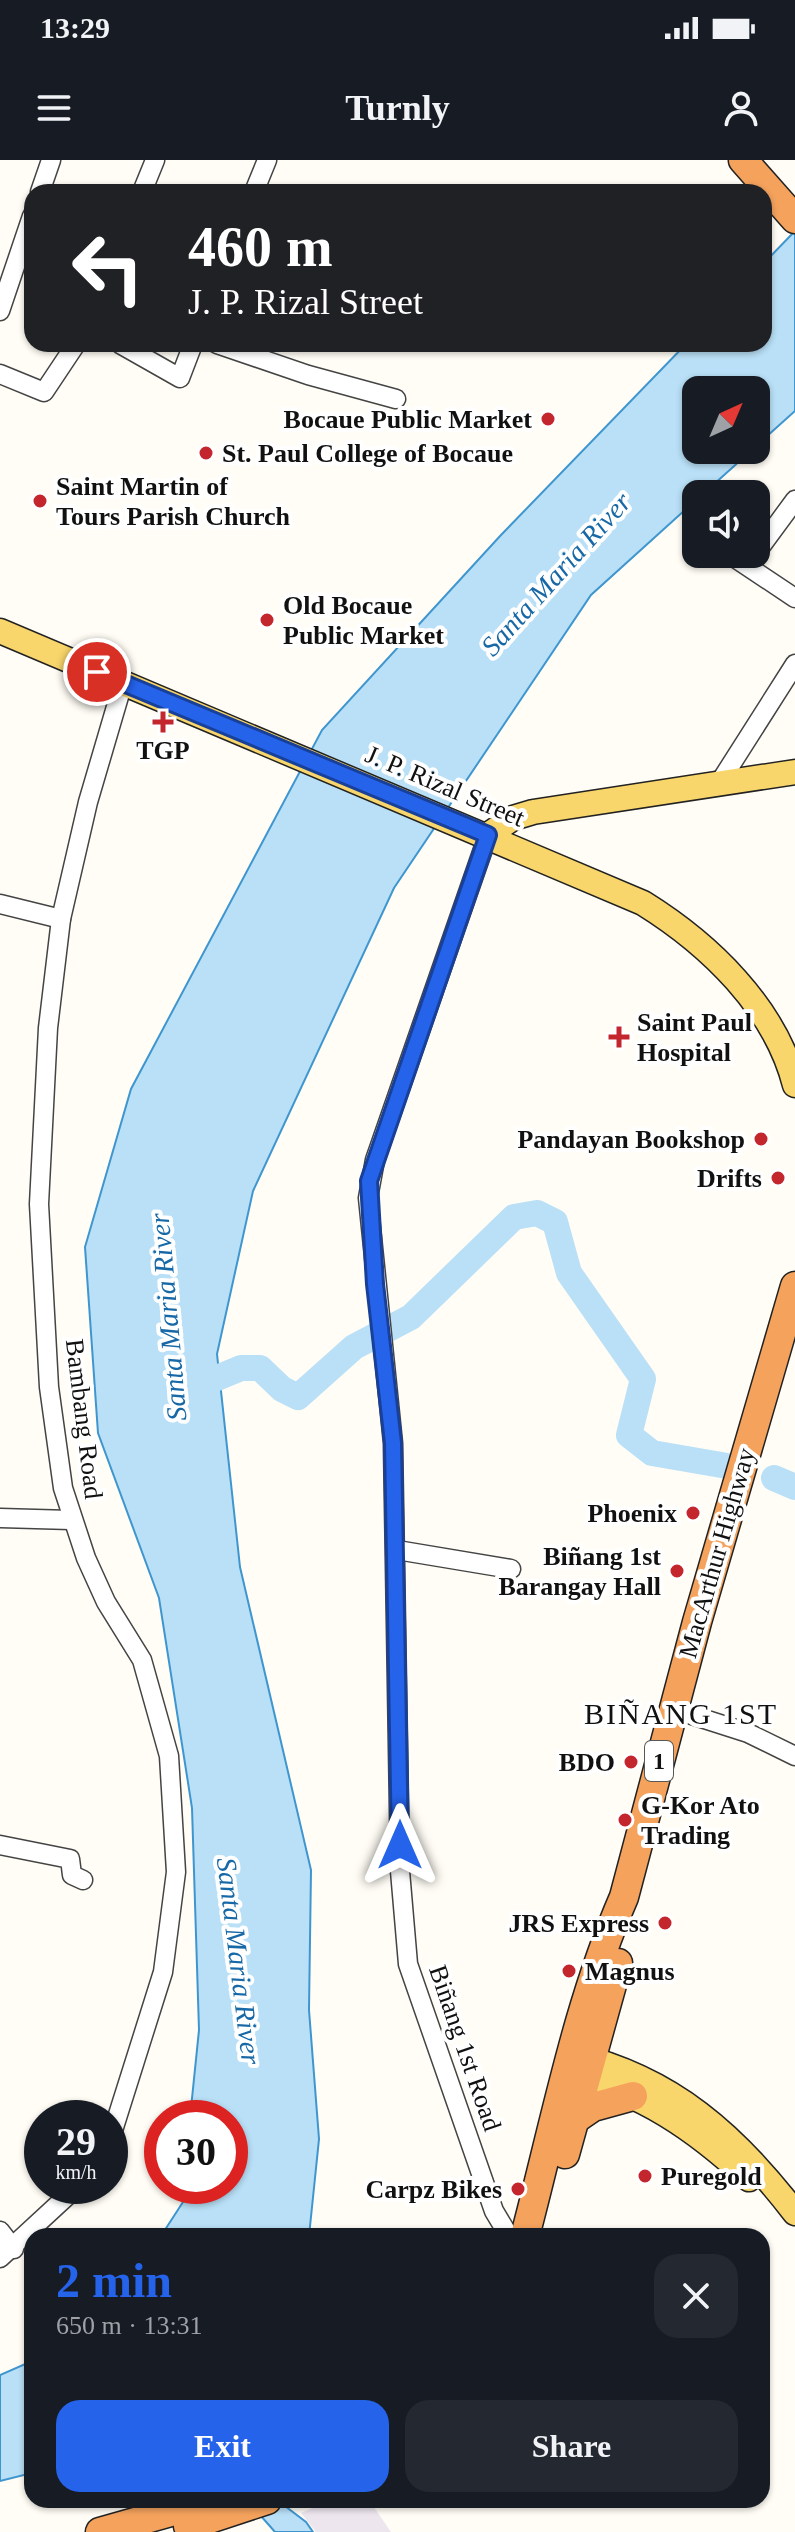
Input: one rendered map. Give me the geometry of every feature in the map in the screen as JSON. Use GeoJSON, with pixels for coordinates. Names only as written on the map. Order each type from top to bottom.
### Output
{"type":"FeatureCollection","features":[{"type":"Feature","properties":{"kind":"highway"},"geometry":{"type":"LineString","coordinates":[[743,160],[767,184]]}},
{"type":"Feature","properties":{"kind":"highway"},"geometry":{"type":"LineString","coordinates":[[766,160],[793,209]]}},
{"type":"Feature","properties":{"kind":"highway"},"geometry":{"type":"LineString","coordinates":[[772,188],[793,209]]}},
{"type":"Feature","properties":{"kind":"highway","name":"MacArthur Highway"},"geometry":{"type":"LineString","coordinates":[[528,2228],[579,2067],[681,1712],[795,1286]]}},
{"type":"Feature","properties":{"kind":"highway","name":"MacArthur Highway"},"geometry":{"type":"LineString","coordinates":[[681,1712],[795,1343]]}},
{"type":"Feature","properties":{"kind":"highway","name":"MacArthur Highway"},"geometry":{"type":"LineString","coordinates":[[545,2228],[574,2120],[579,2067]]}},
{"type":"Feature","properties":{"kind":"highway"},"geometry":{"type":"LineString","coordinates":[[574,2120],[593,2107],[633,2096]]}},
{"type":"Feature","properties":{"kind":"highway"},"geometry":{"type":"LineString","coordinates":[[100,2532],[205,2508]]}},
{"type":"Feature","properties":{"kind":"highway"},"geometry":{"type":"LineString","coordinates":[[167,2532],[210,2508]]}},
{"type":"Feature","properties":{"kind":"main road","name":"J. P. Rizal Street"},"geometry":{"type":"LineString","coordinates":[[0,631],[631,897],[674,922],[704,946],[760,1012],[795,1085]]}},
{"type":"Feature","properties":{"kind":"main road"},"geometry":{"type":"LineString","coordinates":[[488,835],[513,818],[533,812],[795,772]]}},
{"type":"Feature","properties":{"kind":"main road"},"geometry":{"type":"LineString","coordinates":[[579,2067],[654,2104],[713,2146],[767,2195],[795,2214]]}},
{"type":"Feature","properties":{"kind":"main road"},"geometry":{"type":"LineString","coordinates":[[579,2067],[663,2088],[722,2129],[761,2169],[795,2214]]}},
{"type":"Feature","properties":{"kind":"street"},"geometry":{"type":"LineString","coordinates":[[43,184],[51,160]]}},
{"type":"Feature","properties":{"kind":"street"},"geometry":{"type":"LineString","coordinates":[[145,184],[155,160]]}},
{"type":"Feature","properties":{"kind":"street"},"geometry":{"type":"LineString","coordinates":[[257,184],[267,160]]}},
{"type":"Feature","properties":{"kind":"street"},"geometry":{"type":"LineString","coordinates":[[0,311],[24,240]]}},
{"type":"Feature","properties":{"kind":"street"},"geometry":{"type":"LineString","coordinates":[[0,374],[44,392],[71,352]]}},
{"type":"Feature","properties":{"kind":"street"},"geometry":{"type":"LineString","coordinates":[[134,352],[180,378],[190,352]]}},
{"type":"Feature","properties":{"kind":"street"},"geometry":{"type":"LineString","coordinates":[[240,352],[308,375],[396,399]]}},
{"type":"Feature","properties":{"kind":"street"},"geometry":{"type":"LineString","coordinates":[[770,535],[795,500]]}},
{"type":"Feature","properties":{"kind":"street"},"geometry":{"type":"LineString","coordinates":[[764,568],[795,598]]}},
{"type":"Feature","properties":{"kind":"street"},"geometry":{"type":"LineString","coordinates":[[718,785],[795,664]]}},
{"type":"Feature","properties":{"kind":"street","name":"Bambang Road"},"geometry":{"type":"LineString","coordinates":[[123,683],[88,802],[61,919],[48,1028],[39,1204],[49,1387],[71,1520],[106,1602],[142,1660],[169,1756],[176,1872],[163,1972],[123,2100]]}},
{"type":"Feature","properties":{"kind":"street","name":"Biñang 1st Road"},"geometry":{"type":"LineString","coordinates":[[488,835],[369,1181],[393,1443],[400,1871],[408,1964],[494,2211],[504,2228]]}},
{"type":"Feature","properties":{"kind":"street"},"geometry":{"type":"LineString","coordinates":[[0,904],[61,919]]}},
{"type":"Feature","properties":{"kind":"street"},"geometry":{"type":"LineString","coordinates":[[0,1518],[71,1520]]}},
{"type":"Feature","properties":{"kind":"street"},"geometry":{"type":"LineString","coordinates":[[397,1550],[511,1569]]}},
{"type":"Feature","properties":{"kind":"street"},"geometry":{"type":"LineString","coordinates":[[681,1712],[748,1733],[795,1756]]}},
{"type":"Feature","properties":{"kind":"street"},"geometry":{"type":"LineString","coordinates":[[0,1845],[67,1858],[73,1877],[83,1880]]}},
{"type":"Feature","properties":{"kind":"street"},"geometry":{"type":"LineString","coordinates":[[33,2228],[59,2204]]}},
{"type":"Feature","properties":{"kind":"street"},"geometry":{"type":"LineString","coordinates":[[0,2231],[7,2253],[24,2237]]}},
{"type":"Feature","properties":{"kind":"shaded area"},"geometry":{"type":"Polygon","coordinates":[[[313,2508],[374,2508],[391,2532],[316,2532],[301,2513],[313,2508]]]}},
{"type":"Feature","properties":{"kind":"water","name":"Santa Maria River"},"geometry":{"type":"Polygon","coordinates":[[[795,231],[795,411],[770,433],[770,376],[682,376],[682,464],[736,464],[719,480],[682,480],[682,513],[591,595],[394,888],[253,1191],[217,1354],[240,1567],[311,1870],[309,2010],[319,2139],[310,2228],[166,2228],[182,2204],[248,2204],[248,2100],[192,2100],[199,2030],[192,1808],[159,1598],[98,1433],[85,1247],[131,1089],[322,730],[501,535],[678,352],[772,352],[772,255],[795,231]]]}},
{"type":"Feature","properties":{"kind":"water"},"geometry":{"type":"Polygon","coordinates":[[[24,2364],[24,2475],[0,2481],[0,2375],[24,2364]]]}},
{"type":"Feature","properties":{"kind":"water"},"geometry":{"type":"Polygon","coordinates":[[[254,2508],[288,2508],[306,2522],[313,2532],[275,2532],[254,2508]]]}},
{"type":"Feature","properties":{"kind":"waterway","name":"Santa Maria River"},"geometry":{"type":"LineString","coordinates":[[188,1390],[241,1368],[260,1368],[282,1389],[298,1397],[354,1347],[411,1317],[514,1217],[537,1213],[555,1222],[569,1273],[643,1379],[629,1435],[652,1453],[733,1467]]}},
{"type":"Feature","properties":{"kind":"waterway"},"geometry":{"type":"LineString","coordinates":[[774,1478],[795,1487]]}},
{"type":"Feature","properties":{"kind":"place","name":"Bocaue Public Market"},"geometry":{"type":"Point","coordinates":[548,419]}},
{"type":"Feature","properties":{"kind":"place","name":"St. Paul College of Bocaue"},"geometry":{"type":"Point","coordinates":[206,453]}},
{"type":"Feature","properties":{"kind":"place","name":"Saint Martin of Tours Parish Church"},"geometry":{"type":"Point","coordinates":[40,501]}},
{"type":"Feature","properties":{"kind":"place","name":"Old Bocaue Public Market"},"geometry":{"type":"Point","coordinates":[267,620]}},
{"type":"Feature","properties":{"kind":"place","name":"TGP"},"geometry":{"type":"Point","coordinates":[163,722]}},
{"type":"Feature","properties":{"kind":"place","name":"Saint Paul Hospital"},"geometry":{"type":"Point","coordinates":[619,1037]}},
{"type":"Feature","properties":{"kind":"place","name":"Pandayan Bookshop"},"geometry":{"type":"Point","coordinates":[761,1139]}},
{"type":"Feature","properties":{"kind":"place","name":"Drifts"},"geometry":{"type":"Point","coordinates":[778,1178]}},
{"type":"Feature","properties":{"kind":"place","name":"Phoenix"},"geometry":{"type":"Point","coordinates":[693,1513]}},
{"type":"Feature","properties":{"kind":"place","name":"Biñang 1st Barangay Hall"},"geometry":{"type":"Point","coordinates":[677,1571]}},
{"type":"Feature","properties":{"kind":"place","name":"BDO"},"geometry":{"type":"Point","coordinates":[631,1762]}},
{"type":"Feature","properties":{"kind":"place","name":"G-Kor Ato Trading"},"geometry":{"type":"Point","coordinates":[625,1820]}},
{"type":"Feature","properties":{"kind":"place","name":"JRS Express"},"geometry":{"type":"Point","coordinates":[665,1923]}},
{"type":"Feature","properties":{"kind":"place","name":"Magnus"},"geometry":{"type":"Point","coordinates":[569,1971]}},
{"type":"Feature","properties":{"kind":"place","name":"Puregold"},"geometry":{"type":"Point","coordinates":[645,2176]}},
{"type":"Feature","properties":{"kind":"place","name":"Carpz Bikes"},"geometry":{"type":"Point","coordinates":[518,2189]}},
{"type":"Feature","properties":{"kind":"district","name":"BIÑANG 1ST"},"geometry":{"type":"Point","coordinates":[681,1713]}},
{"type":"Feature","properties":{"kind":"route"},"geometry":{"type":"LineString","coordinates":[[97,672],[488,835],[369,1181],[375,1284],[393,1443],[400,1845]]}}]}
